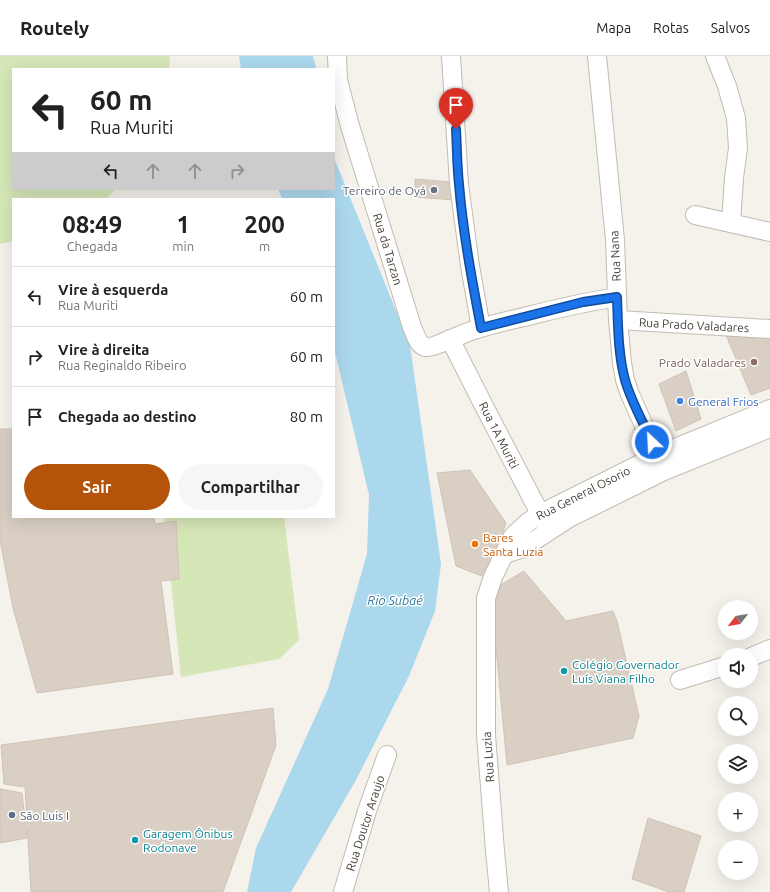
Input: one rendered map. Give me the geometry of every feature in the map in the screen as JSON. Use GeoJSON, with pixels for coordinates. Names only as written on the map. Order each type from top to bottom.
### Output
{"type":"FeatureCollection","features":[{"type":"Feature","properties":{"kind":"street","name":"Rua da Tarzan"},"geometry":{"type":"LineString","coordinates":[[337,56],[338,80],[350,126],[412,327],[418,341],[424,347],[437,345],[450,339]]}},
{"type":"Feature","properties":{"kind":"street"},"geometry":{"type":"LineString","coordinates":[[451,56],[459,184],[470,266],[481,328]]}},
{"type":"Feature","properties":{"kind":"street","name":"Rua Nana"},"geometry":{"type":"LineString","coordinates":[[597,56],[615,240],[618,320],[622,363],[629,392],[664,471]]}},
{"type":"Feature","properties":{"kind":"street"},"geometry":{"type":"LineString","coordinates":[[715,56],[727,86],[736,118],[738,148],[731,223]]}},
{"type":"Feature","properties":{"kind":"street"},"geometry":{"type":"LineString","coordinates":[[695,215],[770,232]]}},
{"type":"Feature","properties":{"kind":"street"},"geometry":{"type":"LineString","coordinates":[[450,339],[481,328],[583,302],[617,297]]}},
{"type":"Feature","properties":{"kind":"street","name":"Rua Prado Valadares"},"geometry":{"type":"LineString","coordinates":[[618,320],[770,329]]}},
{"type":"Feature","properties":{"kind":"street","name":"Rua 1A Muriti"},"geometry":{"type":"LineString","coordinates":[[450,339],[549,530]]}},
{"type":"Feature","properties":{"kind":"street","name":"Rua General Osorio"},"geometry":{"type":"LineString","coordinates":[[504,554],[513,536],[527,523],[540,514],[658,455],[770,408]]}},
{"type":"Feature","properties":{"kind":"street","name":"Rua General Osorio"},"geometry":{"type":"LineString","coordinates":[[504,554],[523,548],[569,518],[664,471],[770,428]]}},
{"type":"Feature","properties":{"kind":"street","name":"Rua Luzia"},"geometry":{"type":"LineString","coordinates":[[500,892],[495,851],[486,735],[486,598],[493,577],[504,554]]}},
{"type":"Feature","properties":{"kind":"street"},"geometry":{"type":"LineString","coordinates":[[758,654],[770,649]]}},
{"type":"Feature","properties":{"kind":"street"},"geometry":{"type":"LineString","coordinates":[[680,680],[718,668]]}},
{"type":"Feature","properties":{"kind":"street","name":"Rua Doutor Araujo"},"geometry":{"type":"LineString","coordinates":[[343,892],[367,811],[387,755]]}},
{"type":"Feature","properties":{"kind":"green space"},"geometry":{"type":"Polygon","coordinates":[[[0,56],[170,56],[169,68],[12,68],[12,190],[115,190],[107,198],[12,198],[12,241],[0,244],[0,56]]]}},
{"type":"Feature","properties":{"kind":"green space"},"geometry":{"type":"Polygon","coordinates":[[[164,518],[284,518],[299,640],[279,659],[181,677],[164,518]]]}},
{"type":"Feature","properties":{"kind":"water"},"geometry":{"type":"Polygon","coordinates":[[[239,56],[298,56],[300,68],[241,68],[239,56]]]}},
{"type":"Feature","properties":{"kind":"water","name":"Rio Subaé"},"geometry":{"type":"Polygon","coordinates":[[[335,160],[410,345],[441,564],[435,611],[409,676],[356,780],[291,892],[247,892],[256,848],[328,689],[367,554],[369,495],[335,352],[335,198],[282,198],[278,190],[335,190],[335,160]]]}},
{"type":"Feature","properties":{"kind":"building","name":"Terreiro de Oyá"},"geometry":{"type":"Polygon","coordinates":[[[415,179],[452,182],[455,200],[415,197],[415,179]]]}},
{"type":"Feature","properties":{"kind":"building","name":"Prado Valadares"},"geometry":{"type":"Polygon","coordinates":[[[726,335],[770,337],[770,388],[751,395],[726,335]]]}},
{"type":"Feature","properties":{"kind":"building","name":"General Frios"},"geometry":{"type":"Polygon","coordinates":[[[686,371],[701,419],[676,431],[659,384],[686,371]]]}},
{"type":"Feature","properties":{"kind":"building"},"geometry":{"type":"Polygon","coordinates":[[[0,429],[12,429],[12,518],[154,518],[155,524],[176,521],[179,579],[161,581],[173,674],[37,693],[13,608],[0,540],[0,429]]]}},
{"type":"Feature","properties":{"kind":"building","name":"Bares Santa Luzia"},"geometry":{"type":"Polygon","coordinates":[[[470,470],[506,523],[487,578],[456,566],[437,473],[470,470]]]}},
{"type":"Feature","properties":{"kind":"building","name":"Colégio Governador Luís Viana Filho"},"geometry":{"type":"Polygon","coordinates":[[[524,571],[566,621],[613,611],[617,621],[639,716],[633,738],[507,765],[494,626],[497,587],[524,571]]]}},
{"type":"Feature","properties":{"kind":"building","name":"Garagem Ônibus Rodonave"},"geometry":{"type":"Polygon","coordinates":[[[273,708],[276,745],[223,892],[31,892],[25,787],[4,784],[1,745],[273,708]]]}},
{"type":"Feature","properties":{"kind":"building","name":"São Luis I"},"geometry":{"type":"Polygon","coordinates":[[[0,789],[22,793],[27,838],[0,843],[0,789]]]}},
{"type":"Feature","properties":{"kind":"building"},"geometry":{"type":"Polygon","coordinates":[[[648,818],[701,836],[684,892],[669,892],[632,879],[648,818]]]}},
{"type":"Feature","properties":{"kind":"waterway"},"geometry":{"type":"LineString","coordinates":[[298,56],[302,68]]}},
{"type":"Feature","properties":{"kind":"place","name":"Terreiro de Oyá"},"geometry":{"type":"Point","coordinates":[434,190]}},
{"type":"Feature","properties":{"kind":"place","name":"Prado Valadares"},"geometry":{"type":"Point","coordinates":[754,362]}},
{"type":"Feature","properties":{"kind":"place","name":"General Frios"},"geometry":{"type":"Point","coordinates":[680,401]}},
{"type":"Feature","properties":{"kind":"place","name":"Bares Santa Luzia"},"geometry":{"type":"Point","coordinates":[475,544]}},
{"type":"Feature","properties":{"kind":"place","name":"Colégio Governador Luís Viana Filho"},"geometry":{"type":"Point","coordinates":[564,671]}},
{"type":"Feature","properties":{"kind":"place","name":"São Luis I"},"geometry":{"type":"Point","coordinates":[12,815]}},
{"type":"Feature","properties":{"kind":"place","name":"Garagem Ônibus Rodonave"},"geometry":{"type":"Point","coordinates":[135,840]}},
{"type":"Feature","properties":{"kind":"route"},"geometry":{"type":"LineString","coordinates":[[456,129],[459,184],[464,226],[481,328],[583,302],[617,297],[622,363],[625,380],[652,442]]}}]}
